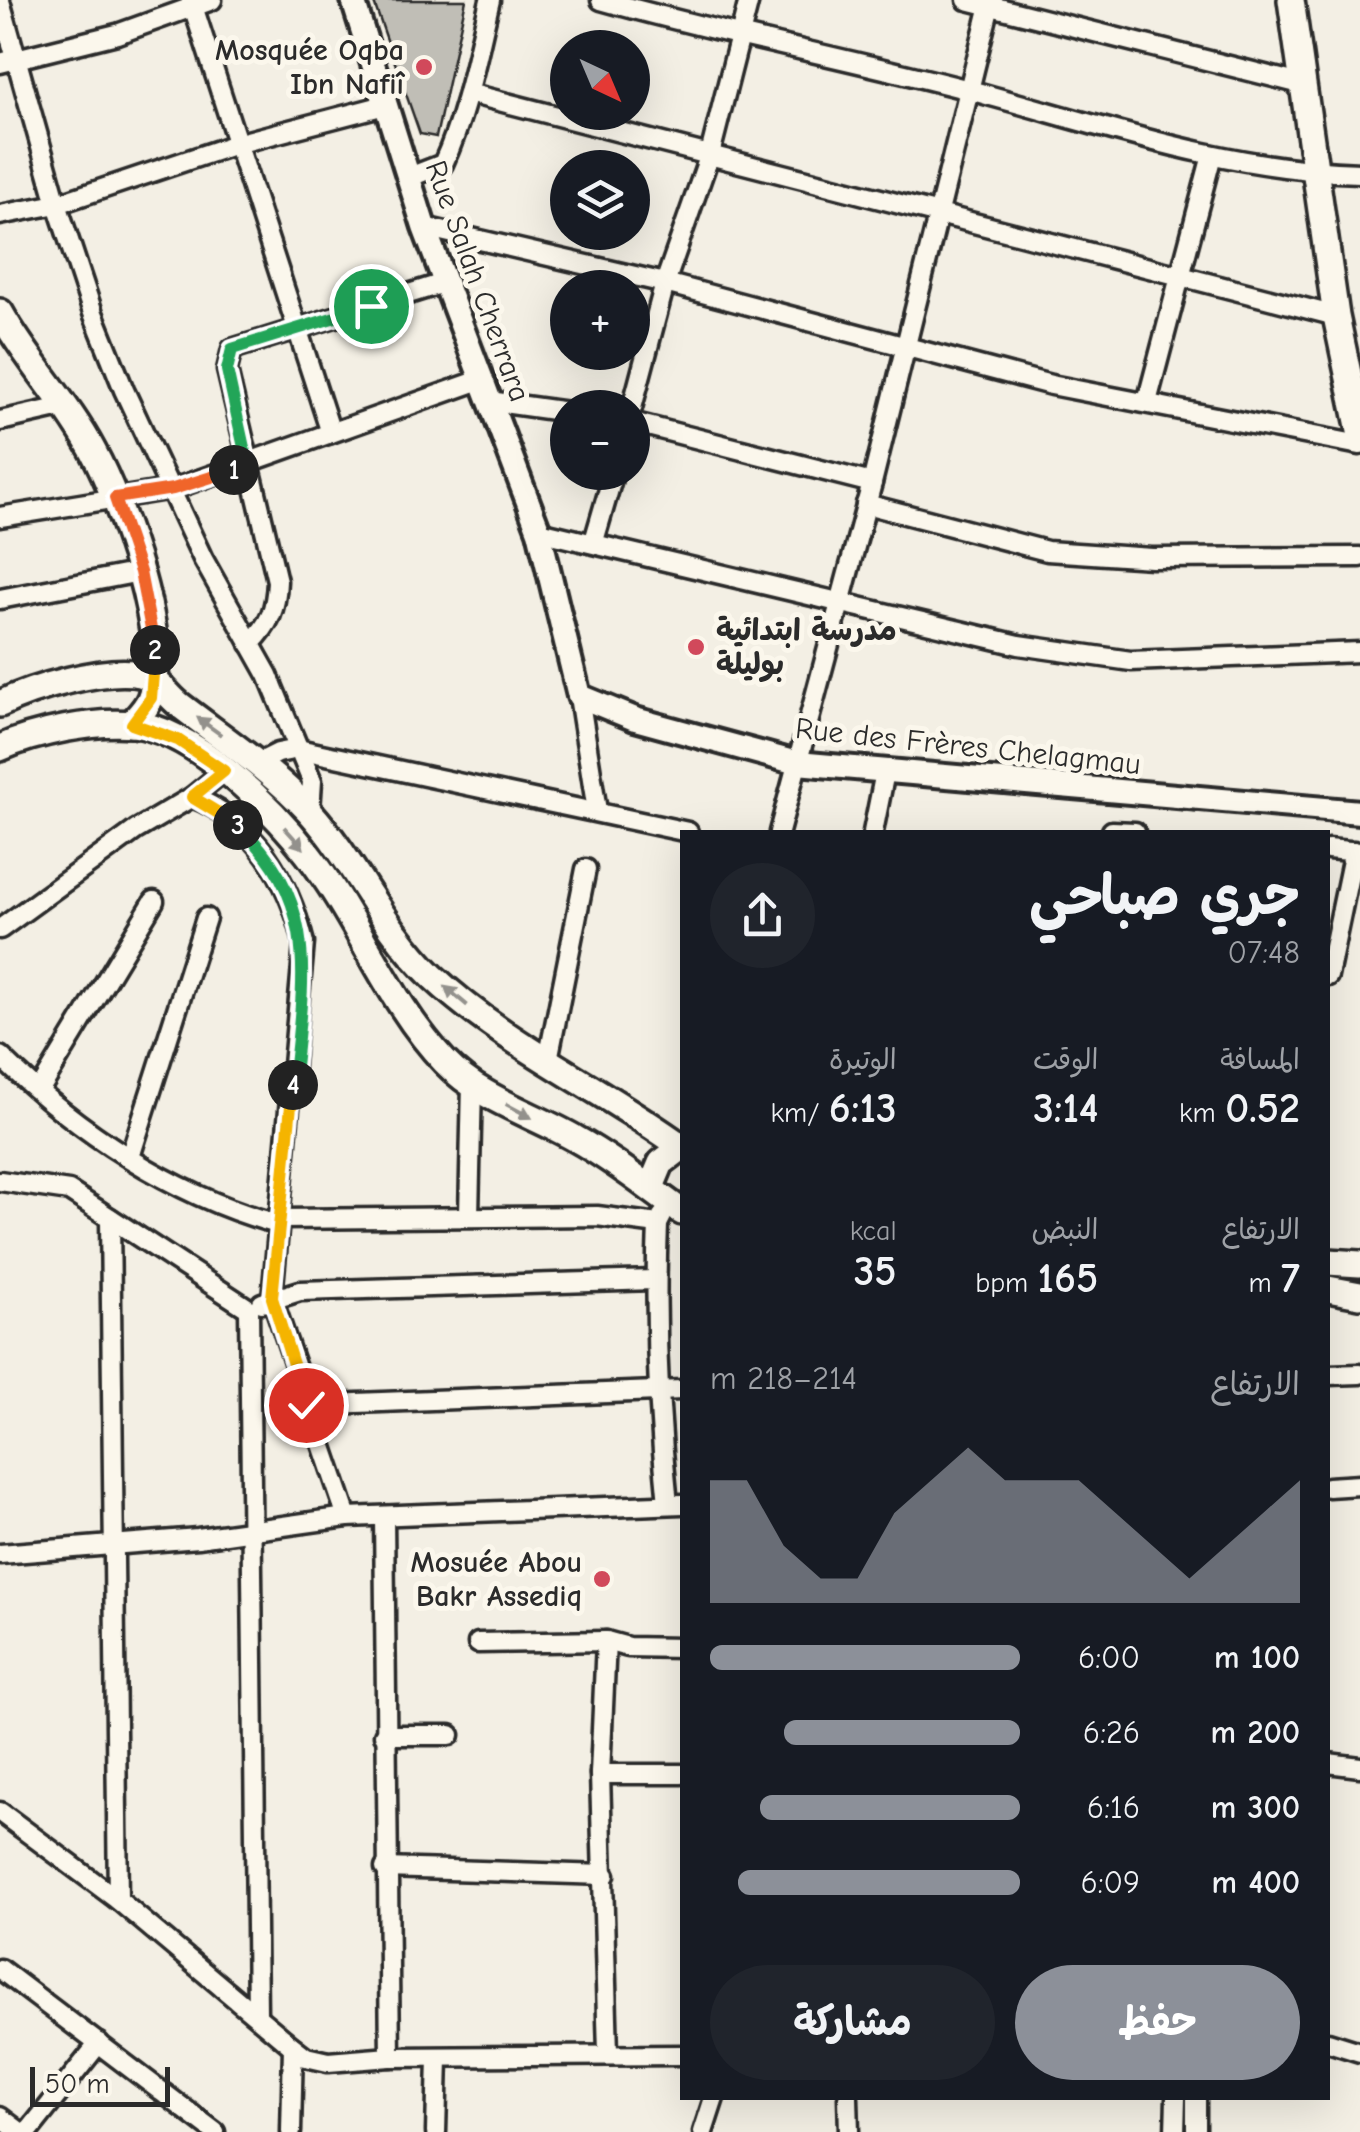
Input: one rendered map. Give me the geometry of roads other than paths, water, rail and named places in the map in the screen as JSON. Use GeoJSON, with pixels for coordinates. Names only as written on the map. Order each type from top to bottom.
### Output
{"type":"FeatureCollection","features":[{"type":"Feature","properties":{"kind":"main road"},"geometry":{"type":"LineString","coordinates":[[1291,0],[1336,316],[1357,399],[1360,431]]}},
{"type":"Feature","properties":{"kind":"main road"},"geometry":{"type":"LineString","coordinates":[[4,326],[92,448],[115,498],[140,572],[155,638],[154,679],[151,698],[132,724]]}},
{"type":"Feature","properties":{"kind":"main road"},"geometry":{"type":"LineString","coordinates":[[0,704],[111,673],[154,679],[176,703],[256,764],[310,812],[380,914],[431,975],[478,1015],[680,1146]]}},
{"type":"Feature","properties":{"kind":"main road"},"geometry":{"type":"LineString","coordinates":[[53,687],[66,730]]}},
{"type":"Feature","properties":{"kind":"main road"},"geometry":{"type":"LineString","coordinates":[[0,748],[28,735],[132,724],[178,740],[224,771],[260,800],[309,854],[409,1017],[448,1066],[472,1084],[572,1136],[665,1206]]}},
{"type":"Feature","properties":{"kind":"main road"},"geometry":{"type":"LineString","coordinates":[[665,1206],[660,1163],[680,1148]]}},
{"type":"Feature","properties":{"kind":"main road"},"geometry":{"type":"LineString","coordinates":[[1330,1262],[1360,1264]]}},
{"type":"Feature","properties":{"kind":"main road"},"geometry":{"type":"LineString","coordinates":[[1330,1289],[1360,1295]]}},
{"type":"Feature","properties":{"kind":"street"},"geometry":{"type":"LineString","coordinates":[[7,61],[117,34],[212,0]]}},
{"type":"Feature","properties":{"kind":"street","name":"Rue Salah Cherrara"},"geometry":{"type":"LineString","coordinates":[[353,0],[424,227],[539,531],[579,696]]}},
{"type":"Feature","properties":{"kind":"street"},"geometry":{"type":"LineString","coordinates":[[407,178],[443,164],[468,94],[490,0]]}},
{"type":"Feature","properties":{"kind":"street"},"geometry":{"type":"LineString","coordinates":[[601,0],[740,37],[847,58],[1212,156],[1313,172],[1360,173]]}},
{"type":"Feature","properties":{"kind":"street"},"geometry":{"type":"LineString","coordinates":[[637,390],[665,283],[710,154],[749,0]]}},
{"type":"Feature","properties":{"kind":"street"},"geometry":{"type":"LineString","coordinates":[[967,0],[1305,85]]}},
{"type":"Feature","properties":{"kind":"street"},"geometry":{"type":"LineString","coordinates":[[0,1],[7,61],[124,390],[203,559],[268,675],[312,781],[310,812]]}},
{"type":"Feature","properties":{"kind":"street"},"geometry":{"type":"LineString","coordinates":[[192,4],[331,434]]}},
{"type":"Feature","properties":{"kind":"street"},"geometry":{"type":"LineString","coordinates":[[780,830],[872,484],[990,5]]}},
{"type":"Feature","properties":{"kind":"street"},"geometry":{"type":"LineString","coordinates":[[468,94],[1336,316]]}},
{"type":"Feature","properties":{"kind":"street"},"geometry":{"type":"LineString","coordinates":[[0,215],[57,204],[236,144],[385,106]]}},
{"type":"Feature","properties":{"kind":"street"},"geometry":{"type":"LineString","coordinates":[[1147,402],[1212,156]]}},
{"type":"Feature","properties":{"kind":"street"},"geometry":{"type":"LineString","coordinates":[[424,227],[665,283],[903,349],[1051,385],[1360,444]]}},
{"type":"Feature","properties":{"kind":"street"},"geometry":{"type":"LineString","coordinates":[[250,644],[269,625],[278,581],[227,370],[232,349],[447,282]]}},
{"type":"Feature","properties":{"kind":"street"},"geometry":{"type":"LineString","coordinates":[[0,517],[173,489],[331,434],[486,390],[550,407]]}},
{"type":"Feature","properties":{"kind":"street"},"geometry":{"type":"LineString","coordinates":[[0,421],[62,407]]}},
{"type":"Feature","properties":{"kind":"street"},"geometry":{"type":"LineString","coordinates":[[650,427],[872,484]]}},
{"type":"Feature","properties":{"kind":"street"},"geometry":{"type":"LineString","coordinates":[[594,541],[609,490]]}},
{"type":"Feature","properties":{"kind":"street"},"geometry":{"type":"LineString","coordinates":[[866,504],[1048,551],[1152,558],[1360,558]]}},
{"type":"Feature","properties":{"kind":"street"},"geometry":{"type":"LineString","coordinates":[[539,531],[1019,645],[1090,658],[1131,661],[1360,652]]}},
{"type":"Feature","properties":{"kind":"street"},"geometry":{"type":"LineString","coordinates":[[0,598],[140,572]]}},
{"type":"Feature","properties":{"kind":"street"},"geometry":{"type":"LineString","coordinates":[[579,696],[598,811]]}},
{"type":"Feature","properties":{"kind":"street","name":"Rue des Frères Chelagmau"},"geometry":{"type":"LineString","coordinates":[[579,696],[635,720],[797,763],[1360,812]]}},
{"type":"Feature","properties":{"kind":"street"},"geometry":{"type":"LineString","coordinates":[[256,764],[298,749],[680,830]]}},
{"type":"Feature","properties":{"kind":"street"},"geometry":{"type":"LineString","coordinates":[[0,930],[224,771]]}},
{"type":"Feature","properties":{"kind":"street"},"geometry":{"type":"LineString","coordinates":[[873,830],[885,772]]}},
{"type":"Feature","properties":{"kind":"street"},"geometry":{"type":"LineString","coordinates":[[192,797],[221,813],[264,850],[296,912],[304,943],[272,1298],[348,1517]]}},
{"type":"Feature","properties":{"kind":"street"},"geometry":{"type":"LineString","coordinates":[[1330,849],[1357,852],[1330,967]]}},
{"type":"Feature","properties":{"kind":"street"},"geometry":{"type":"LineString","coordinates":[[548,1060],[586,869]]}},
{"type":"Feature","properties":{"kind":"street"},"geometry":{"type":"LineString","coordinates":[[39,1091],[154,902]]}},
{"type":"Feature","properties":{"kind":"street"},"geometry":{"type":"LineString","coordinates":[[130,1157],[206,918]]}},
{"type":"Feature","properties":{"kind":"street"},"geometry":{"type":"LineString","coordinates":[[0,1056],[39,1091],[154,1174],[210,1202],[278,1221],[469,1215],[598,1216],[665,1206],[654,1280],[656,1390],[675,1504],[348,1517],[250,1531],[0,1554]]}},
{"type":"Feature","properties":{"kind":"street"},"geometry":{"type":"LineString","coordinates":[[469,1215],[472,1084]]}},
{"type":"Feature","properties":{"kind":"street"},"geometry":{"type":"LineString","coordinates":[[0,1181],[58,1186],[249,1310]]}},
{"type":"Feature","properties":{"kind":"street"},"geometry":{"type":"LineString","coordinates":[[110,1218],[118,1900]]}},
{"type":"Feature","properties":{"kind":"street"},"geometry":{"type":"LineString","coordinates":[[249,1310],[272,1298],[300,1291],[654,1280]]}},
{"type":"Feature","properties":{"kind":"street"},"geometry":{"type":"LineString","coordinates":[[249,1310],[257,2014]]}},
{"type":"Feature","properties":{"kind":"street"},"geometry":{"type":"LineString","coordinates":[[1330,1375],[1360,1374]]}},
{"type":"Feature","properties":{"kind":"street"},"geometry":{"type":"LineString","coordinates":[[306,1405],[680,1390]]}},
{"type":"Feature","properties":{"kind":"street"},"geometry":{"type":"LineString","coordinates":[[1330,1487],[1360,1485]]}},
{"type":"Feature","properties":{"kind":"street"},"geometry":{"type":"LineString","coordinates":[[384,1517],[390,2057]]}},
{"type":"Feature","properties":{"kind":"street"},"geometry":{"type":"LineString","coordinates":[[478,1642],[606,1642],[628,1647],[680,1648]]}},
{"type":"Feature","properties":{"kind":"street"},"geometry":{"type":"LineString","coordinates":[[606,1642],[600,1774],[608,2053]]}},
{"type":"Feature","properties":{"kind":"street"},"geometry":{"type":"LineString","coordinates":[[384,1735],[450,1735]]}},
{"type":"Feature","properties":{"kind":"street"},"geometry":{"type":"LineString","coordinates":[[1330,1763],[1360,1767]]}},
{"type":"Feature","properties":{"kind":"street"},"geometry":{"type":"LineString","coordinates":[[600,1774],[680,1774]]}},
{"type":"Feature","properties":{"kind":"street"},"geometry":{"type":"LineString","coordinates":[[0,1812],[118,1900],[306,2057],[328,2062],[390,2057],[680,2055]]}},
{"type":"Feature","properties":{"kind":"street"},"geometry":{"type":"LineString","coordinates":[[385,1868],[604,1875]]}},
{"type":"Feature","properties":{"kind":"street"},"geometry":{"type":"LineString","coordinates":[[0,1969],[215,2132]]}},
{"type":"Feature","properties":{"kind":"street"},"geometry":{"type":"LineString","coordinates":[[1332,2043],[1360,2039]]}},
{"type":"Feature","properties":{"kind":"street"},"geometry":{"type":"LineString","coordinates":[[28,2132],[99,2043]]}},
{"type":"Feature","properties":{"kind":"street"},"geometry":{"type":"LineString","coordinates":[[1332,2043],[1360,2052]]}},
{"type":"Feature","properties":{"kind":"street"},"geometry":{"type":"LineString","coordinates":[[290,2132],[293,2047]]}},
{"type":"Feature","properties":{"kind":"street"},"geometry":{"type":"LineString","coordinates":[[436,2132],[438,2058]]}},
{"type":"Feature","properties":{"kind":"street"},"geometry":{"type":"LineString","coordinates":[[703,2132],[713,2100]]}},
{"type":"Feature","properties":{"kind":"street"},"geometry":{"type":"LineString","coordinates":[[848,2100],[849,2132]]}},
{"type":"Feature","properties":{"kind":"street"},"geometry":{"type":"LineString","coordinates":[[1175,2132],[1176,2100]]}},
{"type":"Feature","properties":{"kind":"street"},"geometry":{"type":"LineString","coordinates":[[1196,2100],[1196,2132]]}},
{"type":"Feature","properties":{"kind":"street"},"geometry":{"type":"LineString","coordinates":[[0,2117],[20,2132]]}},
{"type":"Feature","properties":{"kind":"place","name":"Mosquée Oqba Ibn Nafiî"},"geometry":{"type":"Point","coordinates":[424,67]}},
{"type":"Feature","properties":{"kind":"place","name":"مدرسة ابتدائية بوليلة"},"geometry":{"type":"Point","coordinates":[696,647]}},
{"type":"Feature","properties":{"kind":"place","name":"Mosuée Abou Bakr Assediq"},"geometry":{"type":"Point","coordinates":[602,1579]}}]}
